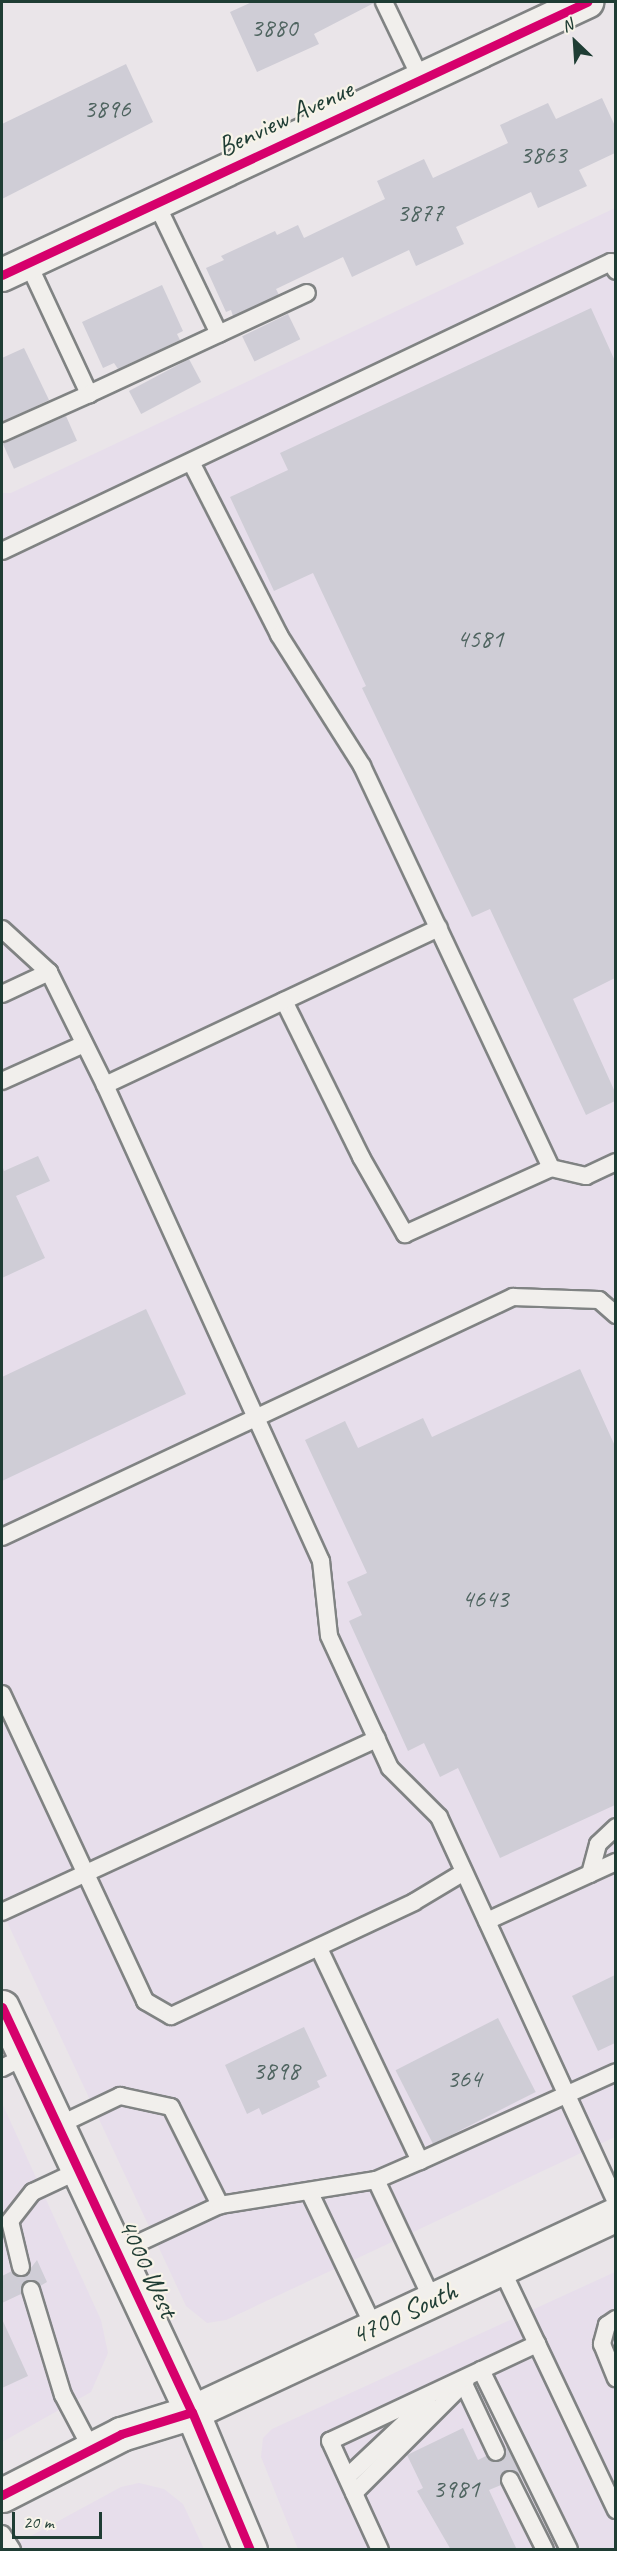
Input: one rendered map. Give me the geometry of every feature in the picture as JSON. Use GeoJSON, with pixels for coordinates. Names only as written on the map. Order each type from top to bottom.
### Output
{"type":"FeatureCollection","features":[{"type":"Feature","properties":{"kind":"main road","name":"4000 West"},"geometry":{"type":"LineString","coordinates":[[2,2007],[13,2062],[57,2126],[192,2412],[250,2550]]}},
{"type":"Feature","properties":{"kind":"main road","name":"4700 South"},"geometry":{"type":"LineString","coordinates":[[2,2495],[92,2448],[192,2412],[615,2214]]}},
{"type":"Feature","properties":{"kind":"street","name":"Benview Avenue"},"geometry":{"type":"LineString","coordinates":[[15,269],[587,2]]}},
{"type":"Feature","properties":{"kind":"lane"},"geometry":{"type":"LineString","coordinates":[[384,2],[421,79]]}},
{"type":"Feature","properties":{"kind":"lane"},"geometry":{"type":"LineString","coordinates":[[156,203],[219,334]]}},
{"type":"Feature","properties":{"kind":"lane"},"geometry":{"type":"LineString","coordinates":[[2,551],[611,262],[615,271]]}},
{"type":"Feature","properties":{"kind":"lane"},"geometry":{"type":"LineString","coordinates":[[15,269],[89,394]]}},
{"type":"Feature","properties":{"kind":"lane"},"geometry":{"type":"LineString","coordinates":[[2,433],[307,293]]}},
{"type":"Feature","properties":{"kind":"lane"},"geometry":{"type":"LineString","coordinates":[[191,462],[279,634],[362,766],[551,1168]]}},
{"type":"Feature","properties":{"kind":"lane"},"geometry":{"type":"LineString","coordinates":[[105,1086],[439,928]]}},
{"type":"Feature","properties":{"kind":"lane"},"geometry":{"type":"LineString","coordinates":[[2,929],[49,972],[105,1086],[321,1561],[329,1635],[390,1768],[439,1817],[615,2201]]}},
{"type":"Feature","properties":{"kind":"lane"},"geometry":{"type":"LineString","coordinates":[[2,994],[49,972]]}},
{"type":"Feature","properties":{"kind":"lane"},"geometry":{"type":"LineString","coordinates":[[284,1001],[369,1172],[405,1234],[551,1168],[586,1176],[615,1162]]}},
{"type":"Feature","properties":{"kind":"lane"},"geometry":{"type":"LineString","coordinates":[[2,1081],[84,1044]]}},
{"type":"Feature","properties":{"kind":"lane"},"geometry":{"type":"LineString","coordinates":[[2,1537],[513,1297],[598,1300],[615,1315]]}},
{"type":"Feature","properties":{"kind":"lane"},"geometry":{"type":"LineString","coordinates":[[2,1694],[145,2001],[171,2016],[319,1948],[464,1872]]}},
{"type":"Feature","properties":{"kind":"lane"},"geometry":{"type":"LineString","coordinates":[[2,1912],[377,1739]]}},
{"type":"Feature","properties":{"kind":"lane"},"geometry":{"type":"LineString","coordinates":[[590,1874],[598,1844],[615,1827]]}},
{"type":"Feature","properties":{"kind":"lane"},"geometry":{"type":"LineString","coordinates":[[487,1921],[615,1862]]}},
{"type":"Feature","properties":{"kind":"lane"},"geometry":{"type":"LineString","coordinates":[[319,1948],[420,2161]]}},
{"type":"Feature","properties":{"kind":"lane"},"geometry":{"type":"LineString","coordinates":[[117,2253],[220,2205],[376,2180],[615,2072]]}},
{"type":"Feature","properties":{"kind":"lane"},"geometry":{"type":"LineString","coordinates":[[57,2126],[120,2096],[171,2107],[220,2205]]}},
{"type":"Feature","properties":{"kind":"lane"},"geometry":{"type":"LineString","coordinates":[[21,2267],[9,2221],[33,2192],[78,2170]]}},
{"type":"Feature","properties":{"kind":"lane"},"geometry":{"type":"LineString","coordinates":[[376,2180],[433,2301]]}},
{"type":"Feature","properties":{"kind":"lane"},"geometry":{"type":"LineString","coordinates":[[309,2191],[374,2328]]}},
{"type":"Feature","properties":{"kind":"lane"},"geometry":{"type":"LineString","coordinates":[[501,2268],[615,2510]]}},
{"type":"Feature","properties":{"kind":"lane"},"geometry":{"type":"LineString","coordinates":[[31,2290],[63,2394],[92,2448]]}},
{"type":"Feature","properties":{"kind":"lane"},"geometry":{"type":"LineString","coordinates":[[615,2319],[607,2325],[602,2344],[615,2378]]}},
{"type":"Feature","properties":{"kind":"lane"},"geometry":{"type":"LineString","coordinates":[[380,2550],[330,2441],[440,2389],[473,2376],[537,2344]]}},
{"type":"Feature","properties":{"kind":"lane"},"geometry":{"type":"LineString","coordinates":[[473,2376],[496,2452]]}},
{"type":"Feature","properties":{"kind":"lane"},"geometry":{"type":"LineString","coordinates":[[354,2493],[473,2376]]}},
{"type":"Feature","properties":{"kind":"lane"},"geometry":{"type":"LineString","coordinates":[[473,2376],[569,2550]]}},
{"type":"Feature","properties":{"kind":"lane"},"geometry":{"type":"LineString","coordinates":[[347,2477],[440,2389]]}},
{"type":"Feature","properties":{"kind":"lane"},"geometry":{"type":"LineString","coordinates":[[510,2480],[545,2550]]}},
{"type":"Feature","properties":{"kind":"lane"},"geometry":{"type":"LineString","coordinates":[[2,2534],[12,2550]]}},
{"type":"Feature","properties":{"kind":"shaded area"},"geometry":{"type":"Polygon","coordinates":[[[615,208],[615,2137],[226,2320],[207,2323],[186,2306],[2,1911],[2,493],[11,493],[615,208]]]}},
{"type":"Feature","properties":{"kind":"shaded area"},"geometry":{"type":"Polygon","coordinates":[[[2,2103],[101,2320],[108,2353],[91,2392],[2,2442],[2,2103]]]}},
{"type":"Feature","properties":{"kind":"shaded area"},"geometry":{"type":"Polygon","coordinates":[[[615,2272],[615,2549],[298,2549],[261,2457],[263,2438],[272,2429],[615,2272]]]}},
{"type":"Feature","properties":{"kind":"shaded area"},"geometry":{"type":"Polygon","coordinates":[[[139,2483],[164,2489],[183,2504],[204,2549],[5,2550],[121,2487],[139,2483]]]}},
{"type":"Feature","properties":{"kind":"building"},"geometry":{"type":"Polygon","coordinates":[[[252,2],[374,3],[314,34],[319,44],[257,72],[230,12],[252,2]]]}},
{"type":"Feature","properties":{"kind":"building"},"geometry":{"type":"Polygon","coordinates":[[[126,64],[153,122],[2,199],[2,124],[126,64]]]}},
{"type":"Feature","properties":{"kind":"building"},"geometry":{"type":"Polygon","coordinates":[[[602,98],[615,126],[615,153],[579,170],[587,186],[538,208],[531,192],[456,227],[464,244],[416,266],[409,250],[352,277],[343,257],[276,289],[279,295],[233,316],[231,310],[226,312],[206,268],[224,260],[221,256],[275,231],[277,235],[298,225],[304,238],[385,199],[377,181],[424,159],[433,178],[508,143],[500,125],[548,103],[556,119],[602,98]]]}},
{"type":"Feature","properties":{"kind":"building"},"geometry":{"type":"Polygon","coordinates":[[[162,285],[183,331],[177,334],[180,340],[118,369],[114,363],[103,368],[82,322],[162,285]]]}},
{"type":"Feature","properties":{"kind":"building"},"geometry":{"type":"Polygon","coordinates":[[[591,308],[615,361],[615,978],[573,999],[615,1092],[615,1101],[586,1115],[490,909],[472,917],[362,688],[366,686],[313,573],[274,591],[230,497],[288,470],[280,453],[591,308]]]}},
{"type":"Feature","properties":{"kind":"building"},"geometry":{"type":"Polygon","coordinates":[[[288,314],[300,339],[254,362],[242,336],[288,314]]]}},
{"type":"Feature","properties":{"kind":"building"},"geometry":{"type":"Polygon","coordinates":[[[24,348],[49,400],[2,422],[2,358],[24,348]]]}},
{"type":"Feature","properties":{"kind":"building"},"geometry":{"type":"Polygon","coordinates":[[[189,359],[201,382],[141,414],[129,391],[189,359]]]}},
{"type":"Feature","properties":{"kind":"building"},"geometry":{"type":"Polygon","coordinates":[[[66,416],[77,441],[14,469],[3,444],[66,416]]]}},
{"type":"Feature","properties":{"kind":"building"},"geometry":{"type":"Polygon","coordinates":[[[38,1156],[50,1181],[16,1196],[45,1258],[2,1278],[2,1165],[4,1171],[38,1156]]]}},
{"type":"Feature","properties":{"kind":"building"},"geometry":{"type":"Polygon","coordinates":[[[146,1309],[186,1394],[2,1481],[2,1377],[146,1309]]]}},
{"type":"Feature","properties":{"kind":"building"},"geometry":{"type":"Polygon","coordinates":[[[580,1369],[615,1446],[615,1805],[500,1858],[458,1768],[440,1777],[424,1743],[408,1751],[349,1621],[362,1615],[347,1582],[367,1573],[305,1440],[345,1421],[358,1448],[423,1418],[432,1437],[580,1369]]]}},
{"type":"Feature","properties":{"kind":"building"},"geometry":{"type":"Polygon","coordinates":[[[615,1975],[615,2043],[598,2051],[572,1996],[615,1975]]]}},
{"type":"Feature","properties":{"kind":"building"},"geometry":{"type":"Polygon","coordinates":[[[498,2018],[536,2092],[433,2144],[396,2070],[498,2018]]]}},
{"type":"Feature","properties":{"kind":"building"},"geometry":{"type":"Polygon","coordinates":[[[304,2027],[327,2076],[317,2081],[320,2087],[262,2115],[259,2108],[247,2114],[225,2065],[304,2027]]]}},
{"type":"Feature","properties":{"kind":"building"},"geometry":{"type":"Polygon","coordinates":[[[37,2260],[47,2282],[40,2286],[27,2280],[21,2294],[2,2303],[2,2276],[12,2271],[24,2277],[37,2260]]]}},
{"type":"Feature","properties":{"kind":"building"},"geometry":{"type":"Polygon","coordinates":[[[2,2319],[28,2376],[2,2388],[2,2319]]]}},
{"type":"Feature","properties":{"kind":"building"},"geometry":{"type":"Polygon","coordinates":[[[463,2428],[478,2460],[486,2456],[501,2461],[507,2446],[521,2475],[506,2470],[501,2485],[489,2490],[517,2550],[451,2550],[417,2491],[423,2488],[407,2455],[463,2428]]]}},
{"type":"Feature","properties":{"kind":"cycle path"},"geometry":{"type":"LineString","coordinates":[[2,275],[587,2]]}},
{"type":"Feature","properties":{"kind":"cycle path"},"geometry":{"type":"LineString","coordinates":[[2,2007],[192,2412],[250,2550]]}},
{"type":"Feature","properties":{"kind":"cycle path"},"geometry":{"type":"LineString","coordinates":[[2,2495],[121,2434],[192,2412]]}}]}
